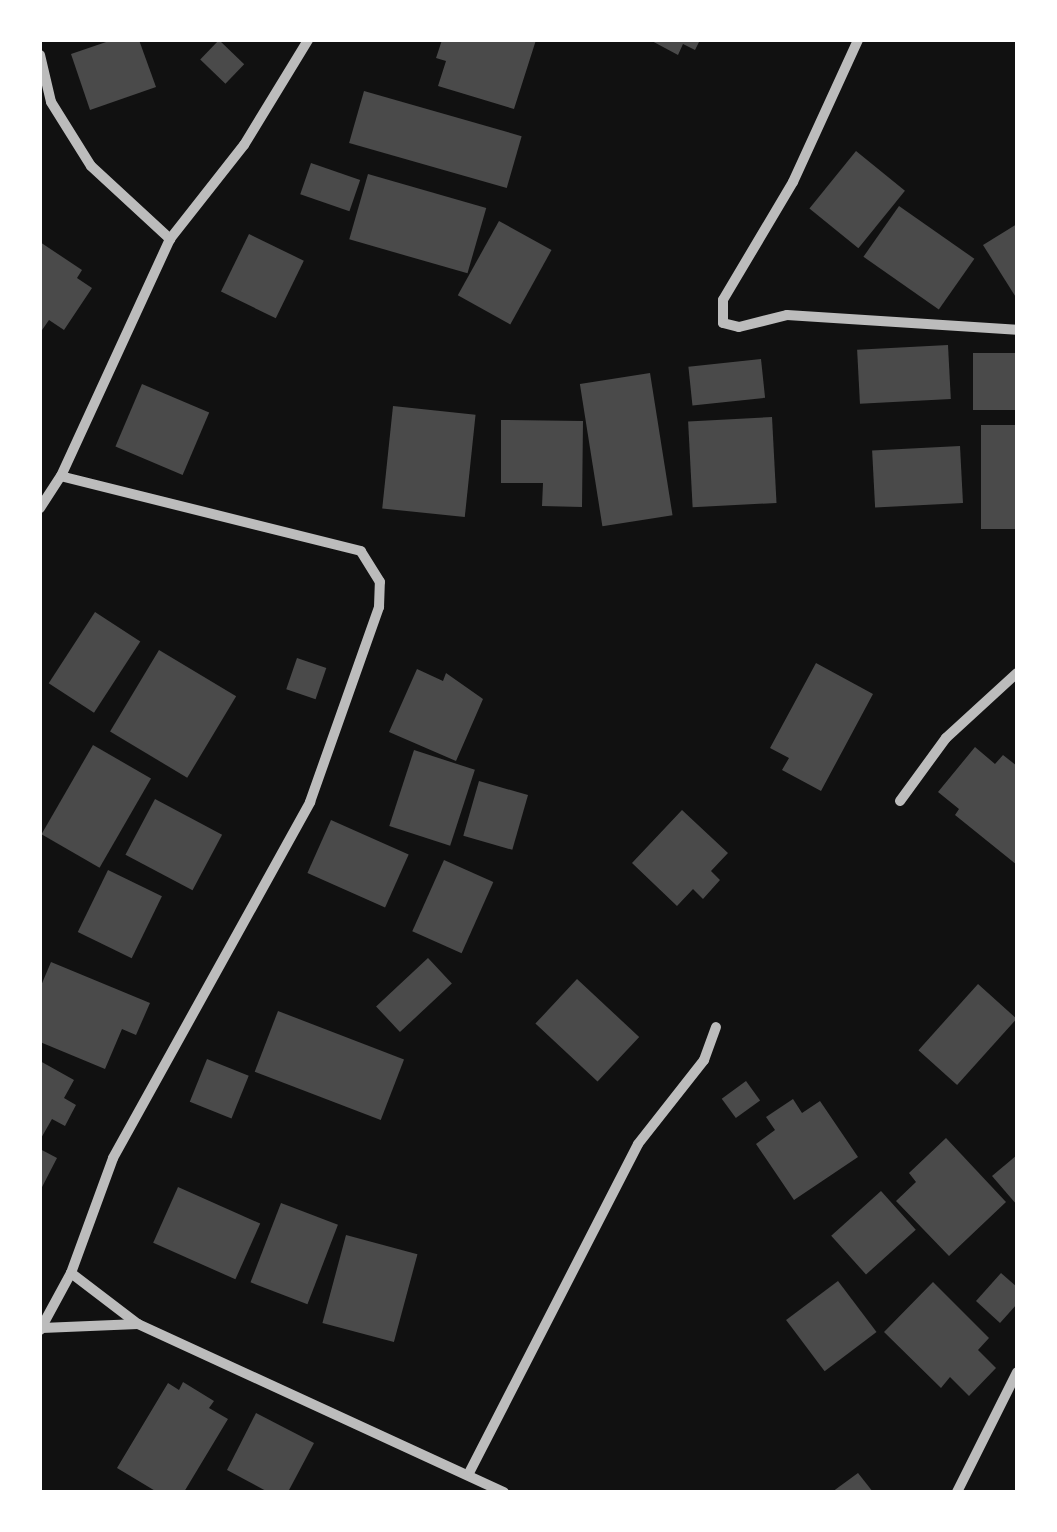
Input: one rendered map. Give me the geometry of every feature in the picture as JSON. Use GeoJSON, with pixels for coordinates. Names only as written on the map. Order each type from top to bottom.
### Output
{"type":"FeatureCollection","features":[{"type":"Feature","properties":{"kind":"street"},"geometry":{"type":"LineString","coordinates":[[40,508],[62,476],[170,239],[244,144],[308,40]]}},
{"type":"Feature","properties":{"kind":"street"},"geometry":{"type":"LineString","coordinates":[[858,40],[794,182],[722,300],[723,322],[739,327],[788,314],[1017,330]]}},
{"type":"Feature","properties":{"kind":"street"},"geometry":{"type":"LineString","coordinates":[[40,55],[51,102],[91,166],[170,239]]}},
{"type":"Feature","properties":{"kind":"street"},"geometry":{"type":"LineString","coordinates":[[41,1329],[71,1273],[113,1158],[310,802],[379,606],[380,582],[361,551],[62,476]]}},
{"type":"Feature","properties":{"kind":"street"},"geometry":{"type":"LineString","coordinates":[[900,801],[946,738],[1017,673]]}},
{"type":"Feature","properties":{"kind":"street"},"geometry":{"type":"LineString","coordinates":[[468,1474],[638,1144],[704,1060],[716,1028]]}},
{"type":"Feature","properties":{"kind":"street"},"geometry":{"type":"LineString","coordinates":[[71,1273],[138,1324],[504,1492]]}},
{"type":"Feature","properties":{"kind":"street"},"geometry":{"type":"LineString","coordinates":[[41,1329],[138,1324]]}},
{"type":"Feature","properties":{"kind":"street"},"geometry":{"type":"LineString","coordinates":[[957,1492],[1017,1372]]}},
{"type":"Feature","properties":{"kind":"building"},"geometry":{"type":"Polygon","coordinates":[[[112,40],[139,40],[156,87],[90,110],[71,54],[112,40]]]}},
{"type":"Feature","properties":{"kind":"building"},"geometry":{"type":"Polygon","coordinates":[[[219,40],[244,64],[225,84],[200,59],[219,40]]]}},
{"type":"Feature","properties":{"kind":"building"},"geometry":{"type":"Polygon","coordinates":[[[442,40],[536,40],[514,109],[438,86],[446,61],[436,58],[442,40]]]}},
{"type":"Feature","properties":{"kind":"building"},"geometry":{"type":"Polygon","coordinates":[[[650,40],[700,40],[695,50],[683,44],[678,55],[650,40]]]}},
{"type":"Feature","properties":{"kind":"building"},"geometry":{"type":"Polygon","coordinates":[[[364,91],[522,136],[507,188],[349,143],[364,91]]]}},
{"type":"Feature","properties":{"kind":"building"},"geometry":{"type":"Polygon","coordinates":[[[856,151],[905,191],[858,248],[809,209],[856,151]]]}},
{"type":"Feature","properties":{"kind":"building"},"geometry":{"type":"Polygon","coordinates":[[[311,163],[360,180],[349,211],[300,194],[311,163]]]}},
{"type":"Feature","properties":{"kind":"building"},"geometry":{"type":"Polygon","coordinates":[[[368,174],[486,208],[467,273],[349,239],[368,174]]]}},
{"type":"Feature","properties":{"kind":"building"},"geometry":{"type":"Polygon","coordinates":[[[899,206],[974,259],[939,310],[863,257],[899,206]]]}},
{"type":"Feature","properties":{"kind":"building"},"geometry":{"type":"Polygon","coordinates":[[[499,221],[551,250],[510,324],[458,295],[499,221]]]}},
{"type":"Feature","properties":{"kind":"building"},"geometry":{"type":"Polygon","coordinates":[[[1017,224],[1017,299],[983,245],[1017,224]]]}},
{"type":"Feature","properties":{"kind":"building"},"geometry":{"type":"Polygon","coordinates":[[[249,234],[304,261],[276,318],[221,292],[249,234]]]}},
{"type":"Feature","properties":{"kind":"building"},"geometry":{"type":"Polygon","coordinates":[[[40,242],[82,270],[77,278],[92,288],[64,330],[49,320],[40,333],[40,242]]]}},
{"type":"Feature","properties":{"kind":"building"},"geometry":{"type":"Polygon","coordinates":[[[948,345],[951,399],[860,404],[857,350],[948,345]]]}},
{"type":"Feature","properties":{"kind":"building"},"geometry":{"type":"Polygon","coordinates":[[[973,353],[1017,353],[1017,410],[973,410],[973,353]]]}},
{"type":"Feature","properties":{"kind":"building"},"geometry":{"type":"Polygon","coordinates":[[[761,359],[765,398],[692,405],[688,367],[761,359]]]}},
{"type":"Feature","properties":{"kind":"building"},"geometry":{"type":"Polygon","coordinates":[[[650,373],[673,515],[602,526],[580,384],[650,373]]]}},
{"type":"Feature","properties":{"kind":"building"},"geometry":{"type":"Polygon","coordinates":[[[142,384],[209,413],[183,475],[115,447],[142,384]]]}},
{"type":"Feature","properties":{"kind":"building"},"geometry":{"type":"Polygon","coordinates":[[[393,406],[476,415],[465,517],[382,508],[393,406]]]}},
{"type":"Feature","properties":{"kind":"building"},"geometry":{"type":"Polygon","coordinates":[[[772,417],[777,503],[693,507],[688,421],[772,417]]]}},
{"type":"Feature","properties":{"kind":"building"},"geometry":{"type":"Polygon","coordinates":[[[501,420],[583,421],[582,507],[542,506],[543,483],[501,483],[501,420]]]}},
{"type":"Feature","properties":{"kind":"building"},"geometry":{"type":"Polygon","coordinates":[[[981,425],[1017,425],[1017,529],[981,529],[981,425]]]}},
{"type":"Feature","properties":{"kind":"building"},"geometry":{"type":"Polygon","coordinates":[[[960,446],[963,503],[875,508],[872,451],[960,446]]]}},
{"type":"Feature","properties":{"kind":"building"},"geometry":{"type":"Polygon","coordinates":[[[95,612],[140,641],[94,713],[49,683],[95,612]]]}},
{"type":"Feature","properties":{"kind":"building"},"geometry":{"type":"Polygon","coordinates":[[[159,650],[236,696],[187,778],[110,731],[159,650]]]}},
{"type":"Feature","properties":{"kind":"building"},"geometry":{"type":"Polygon","coordinates":[[[297,658],[326,668],[316,699],[286,689],[297,658]]]}},
{"type":"Feature","properties":{"kind":"building"},"geometry":{"type":"Polygon","coordinates":[[[816,663],[873,694],[821,791],[782,770],[789,758],[770,748],[816,663]]]}},
{"type":"Feature","properties":{"kind":"building"},"geometry":{"type":"Polygon","coordinates":[[[417,669],[443,681],[446,673],[483,699],[456,761],[389,732],[417,669]]]}},
{"type":"Feature","properties":{"kind":"building"},"geometry":{"type":"Polygon","coordinates":[[[93,745],[151,778],[100,868],[42,834],[93,745]]]}},
{"type":"Feature","properties":{"kind":"building"},"geometry":{"type":"Polygon","coordinates":[[[975,747],[995,764],[1003,755],[1017,766],[1017,865],[955,815],[959,809],[938,792],[975,747]]]}},
{"type":"Feature","properties":{"kind":"building"},"geometry":{"type":"Polygon","coordinates":[[[414,750],[475,770],[450,846],[389,826],[414,750]]]}},
{"type":"Feature","properties":{"kind":"building"},"geometry":{"type":"Polygon","coordinates":[[[479,781],[528,795],[512,850],[463,836],[479,781]]]}},
{"type":"Feature","properties":{"kind":"building"},"geometry":{"type":"Polygon","coordinates":[[[155,799],[222,835],[193,890],[125,855],[155,799]]]}},
{"type":"Feature","properties":{"kind":"building"},"geometry":{"type":"Polygon","coordinates":[[[682,810],[728,853],[711,871],[720,880],[703,899],[693,889],[677,906],[632,863],[682,810]]]}},
{"type":"Feature","properties":{"kind":"building"},"geometry":{"type":"Polygon","coordinates":[[[331,820],[409,855],[385,908],[307,873],[331,820]]]}},
{"type":"Feature","properties":{"kind":"building"},"geometry":{"type":"Polygon","coordinates":[[[444,860],[493,882],[462,953],[412,931],[444,860]]]}},
{"type":"Feature","properties":{"kind":"building"},"geometry":{"type":"Polygon","coordinates":[[[108,870],[162,896],[132,958],[78,932],[108,870]]]}},
{"type":"Feature","properties":{"kind":"building"},"geometry":{"type":"Polygon","coordinates":[[[428,958],[452,984],[400,1032],[376,1006],[428,958]]]}},
{"type":"Feature","properties":{"kind":"building"},"geometry":{"type":"Polygon","coordinates":[[[51,962],[150,1003],[136,1035],[122,1029],[105,1069],[40,1042],[40,988],[51,962]]]}},
{"type":"Feature","properties":{"kind":"building"},"geometry":{"type":"Polygon","coordinates":[[[577,979],[639,1037],[598,1082],[535,1024],[577,979]]]}},
{"type":"Feature","properties":{"kind":"building"},"geometry":{"type":"Polygon","coordinates":[[[978,984],[1017,1019],[957,1085],[918,1050],[978,984]]]}},
{"type":"Feature","properties":{"kind":"building"},"geometry":{"type":"Polygon","coordinates":[[[278,1011],[404,1059],[381,1120],[255,1072],[278,1011]]]}},
{"type":"Feature","properties":{"kind":"building"},"geometry":{"type":"Polygon","coordinates":[[[207,1059],[249,1076],[231,1119],[190,1102],[207,1059]]]}},
{"type":"Feature","properties":{"kind":"building"},"geometry":{"type":"Polygon","coordinates":[[[40,1061],[74,1080],[64,1098],[76,1105],[65,1126],[52,1119],[40,1140],[40,1061]]]}},
{"type":"Feature","properties":{"kind":"building"},"geometry":{"type":"Polygon","coordinates":[[[746,1081],[760,1100],[736,1118],[722,1099],[746,1081]]]}},
{"type":"Feature","properties":{"kind":"building"},"geometry":{"type":"Polygon","coordinates":[[[793,1099],[802,1113],[820,1101],[858,1157],[794,1200],[756,1144],[775,1130],[766,1117],[793,1099]]]}},
{"type":"Feature","properties":{"kind":"building"},"geometry":{"type":"Polygon","coordinates":[[[946,1138],[1006,1202],[949,1256],[896,1201],[916,1182],[909,1173],[946,1138]]]}},
{"type":"Feature","properties":{"kind":"building"},"geometry":{"type":"Polygon","coordinates":[[[40,1149],[57,1158],[40,1191],[40,1149]]]}},
{"type":"Feature","properties":{"kind":"building"},"geometry":{"type":"Polygon","coordinates":[[[1017,1155],[1017,1205],[992,1176],[1017,1155]]]}},
{"type":"Feature","properties":{"kind":"building"},"geometry":{"type":"Polygon","coordinates":[[[178,1187],[260,1224],[235,1279],[153,1243],[178,1187]]]}},
{"type":"Feature","properties":{"kind":"building"},"geometry":{"type":"Polygon","coordinates":[[[881,1191],[916,1230],[866,1274],[831,1236],[881,1191]]]}},
{"type":"Feature","properties":{"kind":"building"},"geometry":{"type":"Polygon","coordinates":[[[281,1203],[338,1225],[307,1304],[251,1282],[281,1203]]]}},
{"type":"Feature","properties":{"kind":"building"},"geometry":{"type":"Polygon","coordinates":[[[346,1235],[417,1254],[394,1342],[322,1323],[346,1235]]]}},
{"type":"Feature","properties":{"kind":"building"},"geometry":{"type":"Polygon","coordinates":[[[1001,1273],[1017,1287],[1017,1304],[1000,1323],[976,1301],[1001,1273]]]}},
{"type":"Feature","properties":{"kind":"building"},"geometry":{"type":"Polygon","coordinates":[[[838,1281],[877,1332],[825,1371],[786,1320],[838,1281]]]}},
{"type":"Feature","properties":{"kind":"building"},"geometry":{"type":"Polygon","coordinates":[[[933,1282],[989,1338],[978,1350],[996,1368],[969,1396],[950,1377],[941,1388],[884,1332],[933,1282]]]}},
{"type":"Feature","properties":{"kind":"building"},"geometry":{"type":"Polygon","coordinates":[[[183,1382],[214,1401],[209,1408],[228,1419],[184,1492],[157,1492],[117,1468],[168,1383],[179,1390],[183,1382]]]}},
{"type":"Feature","properties":{"kind":"building"},"geometry":{"type":"Polygon","coordinates":[[[256,1413],[314,1443],[288,1492],[268,1492],[227,1470],[256,1413]]]}},
{"type":"Feature","properties":{"kind":"building"},"geometry":{"type":"Polygon","coordinates":[[[858,1473],[873,1492],[832,1492],[858,1473]]]}}]}
